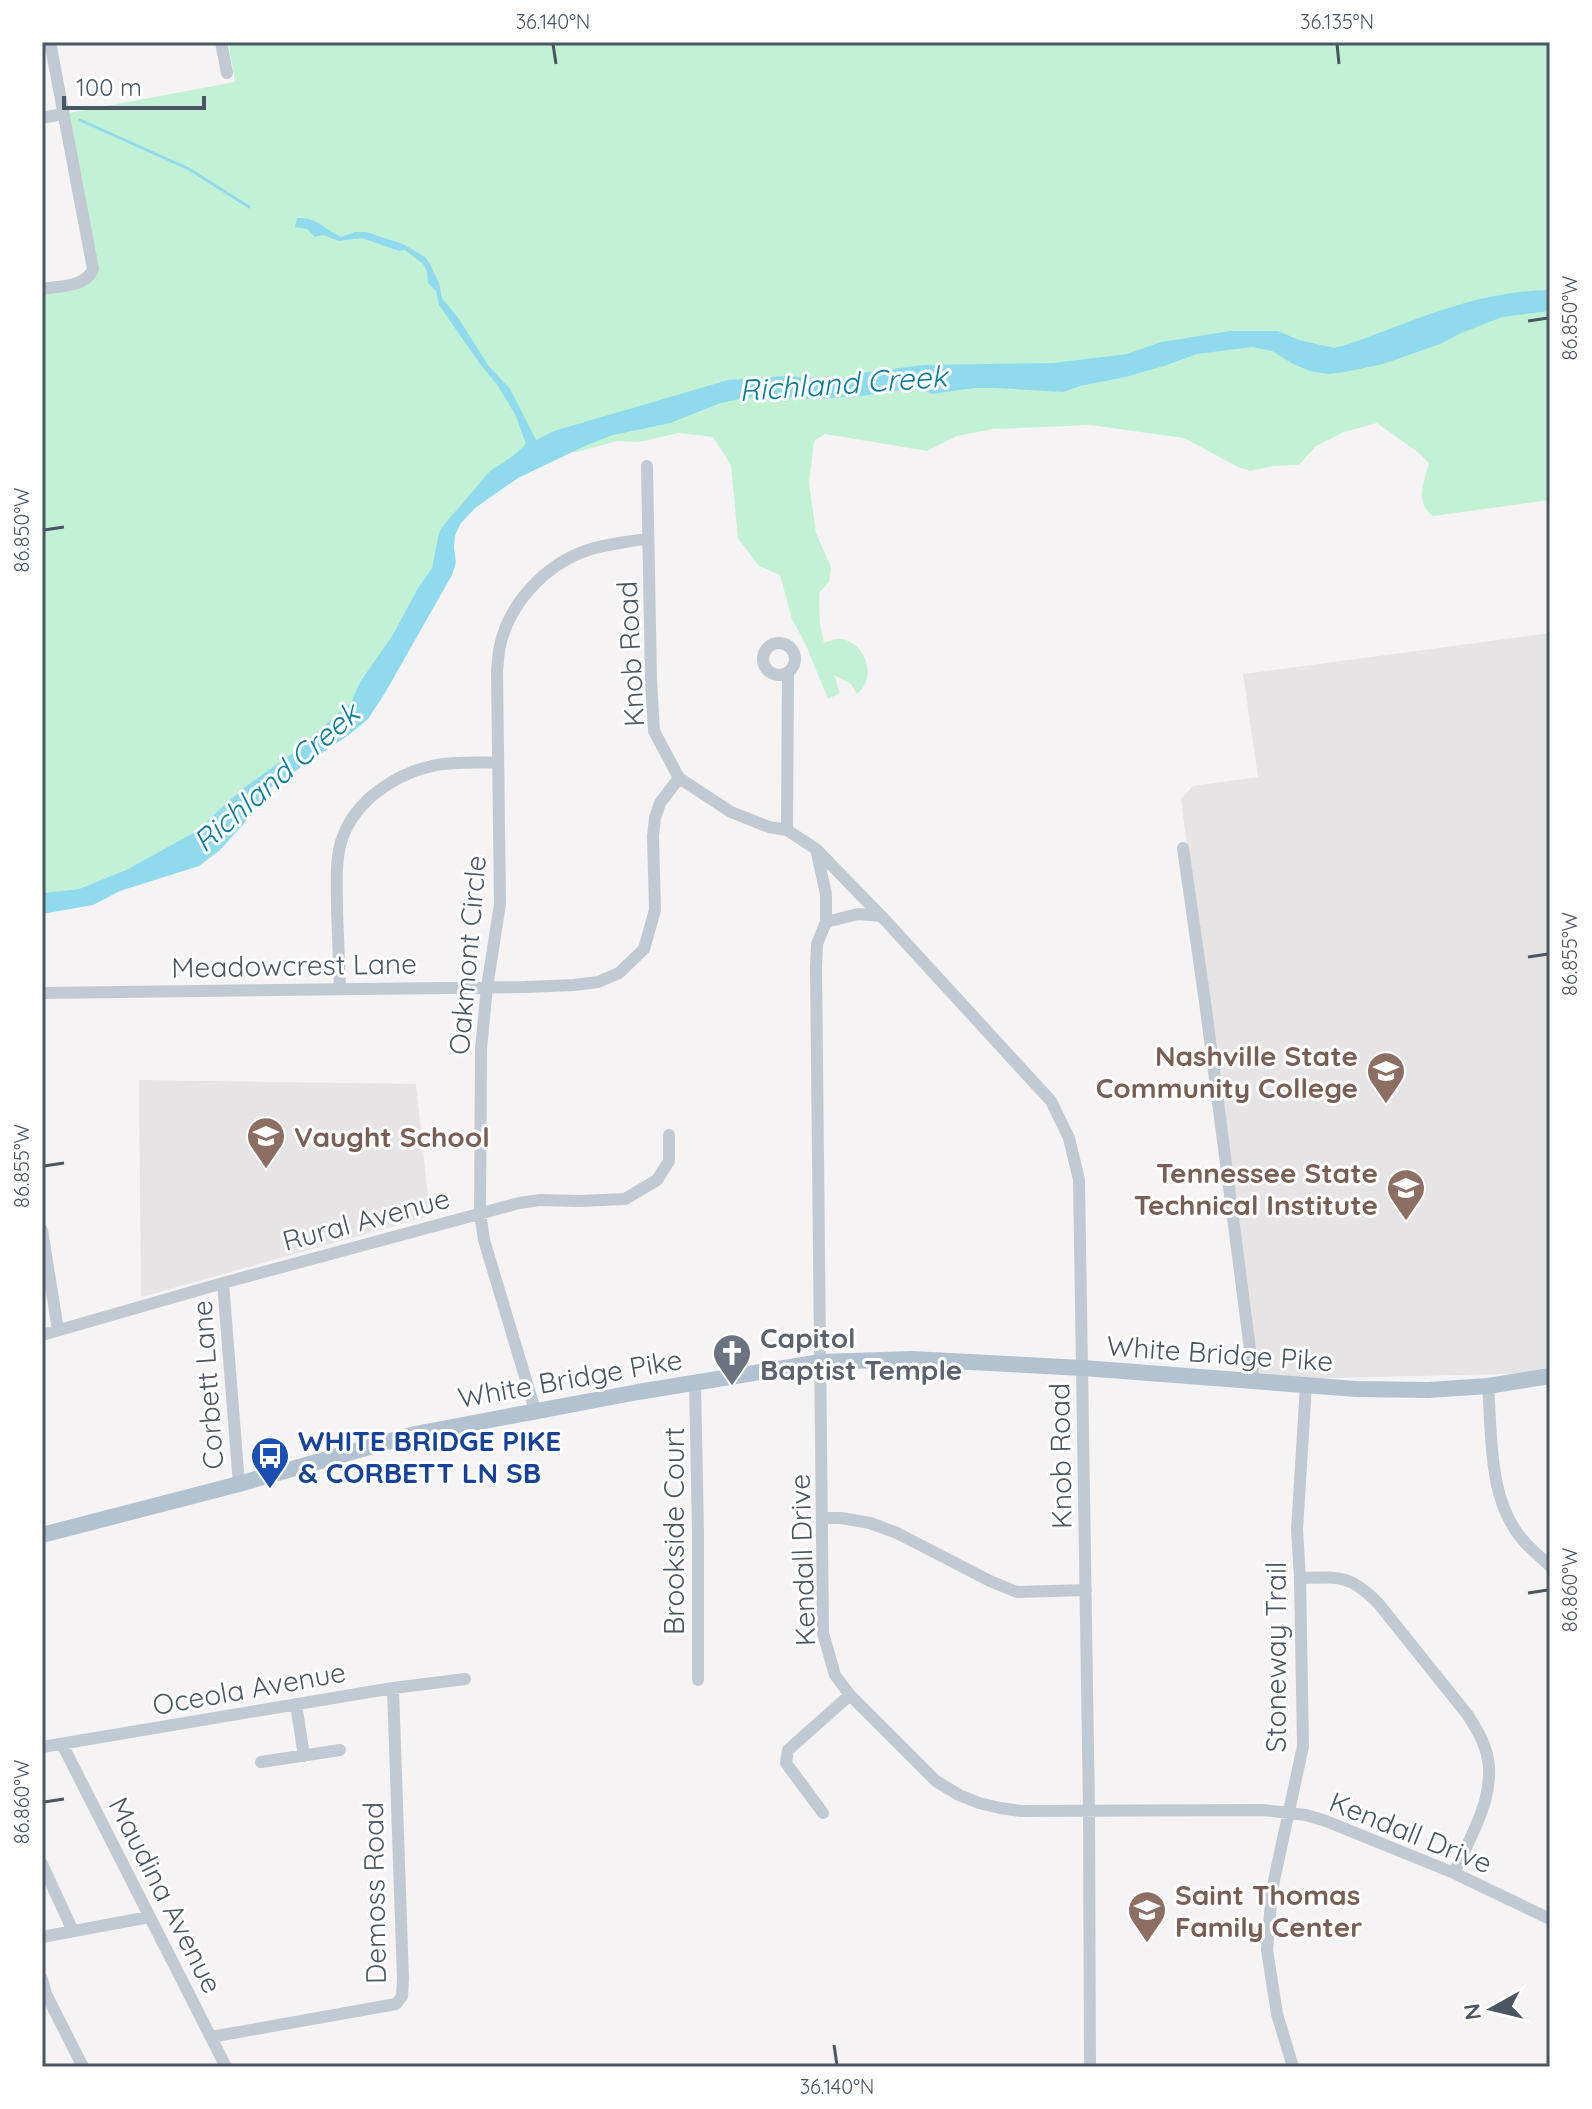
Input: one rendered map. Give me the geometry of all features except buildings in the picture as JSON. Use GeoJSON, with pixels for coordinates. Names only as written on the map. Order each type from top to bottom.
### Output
{"type":"FeatureCollection","features":[{"type":"Feature","properties":{"kind":"main road","name":"White Bridge Pike"},"geometry":{"type":"LineString","coordinates":[[42,1535],[415,1434],[535,1410],[821,1362],[912,1359],[1083,1368],[1356,1389],[1428,1390],[1488,1386],[1550,1376]]}},
{"type":"Feature","properties":{"kind":"street"},"geometry":{"type":"LineString","coordinates":[[42,289],[81,282],[92,271],[91,252],[50,42]]}},
{"type":"Feature","properties":{"kind":"street"},"geometry":{"type":"LineString","coordinates":[[221,42],[227,73]]}},
{"type":"Feature","properties":{"kind":"street"},"geometry":{"type":"LineString","coordinates":[[42,118],[62,114]]}},
{"type":"Feature","properties":{"kind":"street","name":"Knob Road"},"geometry":{"type":"LineString","coordinates":[[647,466],[654,731],[679,778],[731,812],[769,827],[787,830],[816,849],[1051,1101],[1069,1138],[1079,1180],[1090,2067]]}},
{"type":"Feature","properties":{"kind":"street","name":"Oakmont Circle"},"geometry":{"type":"LineString","coordinates":[[535,1410],[484,1240],[480,1213],[481,1049],[500,904],[497,671],[500,645],[514,610],[533,586],[553,568],[589,549],[648,538]]}},
{"type":"Feature","properties":{"kind":"street"},"geometry":{"type":"LineString","coordinates":[[787,830],[788,674]]}},
{"type":"Feature","properties":{"kind":"street"},"geometry":{"type":"LineString","coordinates":[[340,989],[336,881],[341,843],[350,822],[366,802],[388,784],[420,769],[443,764],[498,762]]}},
{"type":"Feature","properties":{"kind":"street","name":"Meadowcrest Lane"},"geometry":{"type":"LineString","coordinates":[[42,993],[487,987],[598,982],[619,973],[644,949],[655,910],[655,818],[660,803],[679,778]]}},
{"type":"Feature","properties":{"kind":"street"},"geometry":{"type":"LineString","coordinates":[[1183,848],[1254,1380]]}},
{"type":"Feature","properties":{"kind":"street","name":"Kendall Drive"},"geometry":{"type":"LineString","coordinates":[[816,849],[826,894],[826,922],[817,944],[816,967],[823,1633],[835,1675],[850,1695],[936,1781],[959,1795],[1021,1811],[1263,1810],[1306,1815],[1454,1873],[1550,1919]]}},
{"type":"Feature","properties":{"kind":"street"},"geometry":{"type":"LineString","coordinates":[[826,922],[858,914],[881,916]]}},
{"type":"Feature","properties":{"kind":"street","name":"Rural Avenue"},"geometry":{"type":"LineString","coordinates":[[42,1335],[480,1213],[540,1200],[625,1199],[657,1180],[669,1161],[669,1135]]}},
{"type":"Feature","properties":{"kind":"street"},"geometry":{"type":"LineString","coordinates":[[42,1230],[58,1330]]}},
{"type":"Feature","properties":{"kind":"street","name":"Corbett Lane"},"geometry":{"type":"LineString","coordinates":[[223,1283],[239,1484]]}},
{"type":"Feature","properties":{"kind":"street","name":"Brookside Court"},"geometry":{"type":"LineString","coordinates":[[695,1382],[698,1680]]}},
{"type":"Feature","properties":{"kind":"street","name":"Stoneway Trail"},"geometry":{"type":"LineString","coordinates":[[1293,2067],[1277,2014],[1267,1950],[1272,1890],[1303,1746],[1297,1530],[1306,1385]]}},
{"type":"Feature","properties":{"kind":"street"},"geometry":{"type":"LineString","coordinates":[[1488,1386],[1494,1464],[1505,1510],[1521,1539],[1550,1566]]}},
{"type":"Feature","properties":{"kind":"street"},"geometry":{"type":"LineString","coordinates":[[822,1518],[870,1523],[897,1533],[1017,1592],[1086,1590]]}},
{"type":"Feature","properties":{"kind":"street"},"geometry":{"type":"LineString","coordinates":[[1300,1578],[1348,1579],[1365,1590],[1467,1714],[1479,1733],[1489,1767],[1488,1788],[1454,1873]]}},
{"type":"Feature","properties":{"kind":"street","name":"Oceola Avenue"},"geometry":{"type":"LineString","coordinates":[[42,1747],[393,1688],[465,1679]]}},
{"type":"Feature","properties":{"kind":"street","name":"Demoss Road"},"geometry":{"type":"LineString","coordinates":[[211,2037],[396,2004],[402,1996],[393,1688]]}},
{"type":"Feature","properties":{"kind":"street"},"geometry":{"type":"LineString","coordinates":[[823,1813],[786,1763],[788,1750],[850,1695]]}},
{"type":"Feature","properties":{"kind":"street"},"geometry":{"type":"LineString","coordinates":[[296,1704],[304,1756]]}},
{"type":"Feature","properties":{"kind":"street","name":"Maudina Avenue"},"geometry":{"type":"LineString","coordinates":[[62,1744],[226,2067]]}},
{"type":"Feature","properties":{"kind":"street"},"geometry":{"type":"LineString","coordinates":[[261,1762],[340,1750]]}},
{"type":"Feature","properties":{"kind":"street"},"geometry":{"type":"LineString","coordinates":[[42,1864],[73,1931]]}},
{"type":"Feature","properties":{"kind":"street"},"geometry":{"type":"LineString","coordinates":[[42,1937],[149,1917]]}},
{"type":"Feature","properties":{"kind":"street"},"geometry":{"type":"LineString","coordinates":[[42,1979],[46,1994],[83,2067]]}},
{"type":"Feature","properties":{"kind":"shaded area","name":"Nashville State Community College"},"geometry":{"type":"Polygon","coordinates":[[[1550,633],[1550,1373],[1254,1380],[1181,799],[1193,786],[1258,777],[1243,674],[1550,633]]]}},
{"type":"Feature","properties":{"kind":"shaded area"},"geometry":{"type":"Polygon","coordinates":[[[139,1080],[416,1084],[430,1216],[141,1297],[139,1080]]]}},
{"type":"Feature","properties":{"kind":"green space"},"geometry":{"type":"Polygon","coordinates":[[[228,42],[1550,42],[1550,500],[1433,516],[1422,499],[1429,463],[1377,423],[1344,432],[1316,446],[1299,465],[1250,471],[1184,438],[1090,425],[993,429],[957,436],[927,451],[825,434],[814,441],[809,483],[816,533],[831,567],[829,582],[819,593],[820,624],[824,643],[840,639],[851,642],[863,655],[868,671],[867,680],[857,694],[851,684],[834,675],[840,693],[828,699],[792,619],[780,575],[759,566],[738,538],[731,465],[713,437],[678,433],[639,442],[617,441],[577,452],[535,446],[490,471],[392,636],[360,682],[351,702],[294,752],[242,789],[195,832],[126,870],[79,889],[42,893],[42,295],[77,288],[95,277],[69,113],[235,82],[228,42]]]}},
{"type":"Feature","properties":{"kind":"water","name":"Richland Creek"},"geometry":{"type":"Polygon","coordinates":[[[297,218],[316,221],[341,237],[366,232],[403,244],[425,257],[439,283],[442,298],[488,365],[510,389],[536,440],[554,431],[728,380],[787,376],[835,381],[868,372],[924,365],[1053,363],[1127,354],[1161,342],[1231,331],[1278,331],[1299,340],[1334,348],[1448,308],[1497,295],[1523,292],[1550,290],[1550,311],[1502,317],[1383,364],[1345,372],[1328,374],[1310,371],[1272,351],[1252,347],[1197,354],[1164,366],[1063,392],[974,388],[932,394],[916,388],[817,399],[745,398],[721,403],[670,423],[613,435],[587,445],[518,478],[475,508],[461,523],[455,535],[456,562],[452,575],[368,719],[269,789],[248,819],[220,850],[199,866],[120,891],[93,905],[42,914],[42,893],[79,889],[126,870],[195,832],[242,789],[294,752],[351,702],[360,682],[392,636],[432,568],[443,526],[490,471],[526,444],[516,416],[498,386],[439,305],[423,264],[405,250],[399,251],[362,238],[339,241],[323,235],[315,237],[307,229],[295,227],[297,218]]]}},
{"type":"Feature","properties":{"kind":"waterway"},"geometry":{"type":"LineString","coordinates":[[80,120],[189,169],[249,207]]}},
{"type":"Feature","properties":{"kind":"place","name":"Nashville State Community College"},"geometry":{"type":"Point","coordinates":[1386,1105]}},
{"type":"Feature","properties":{"kind":"place","name":"Vaught School"},"geometry":{"type":"Point","coordinates":[266,1170]}},
{"type":"Feature","properties":{"kind":"place","name":"Tennessee State Technical Institute"},"geometry":{"type":"Point","coordinates":[1406,1222]}},
{"type":"Feature","properties":{"kind":"place","name":"Capitol Baptist Temple"},"geometry":{"type":"Point","coordinates":[732,1387]}},
{"type":"Feature","properties":{"kind":"place","name":"WHITE BRIDGE PIKE & CORBETT LN SB"},"geometry":{"type":"Point","coordinates":[270,1490]}},
{"type":"Feature","properties":{"kind":"place","name":"Saint Thomas Family Center"},"geometry":{"type":"Point","coordinates":[1147,1944]}}]}
